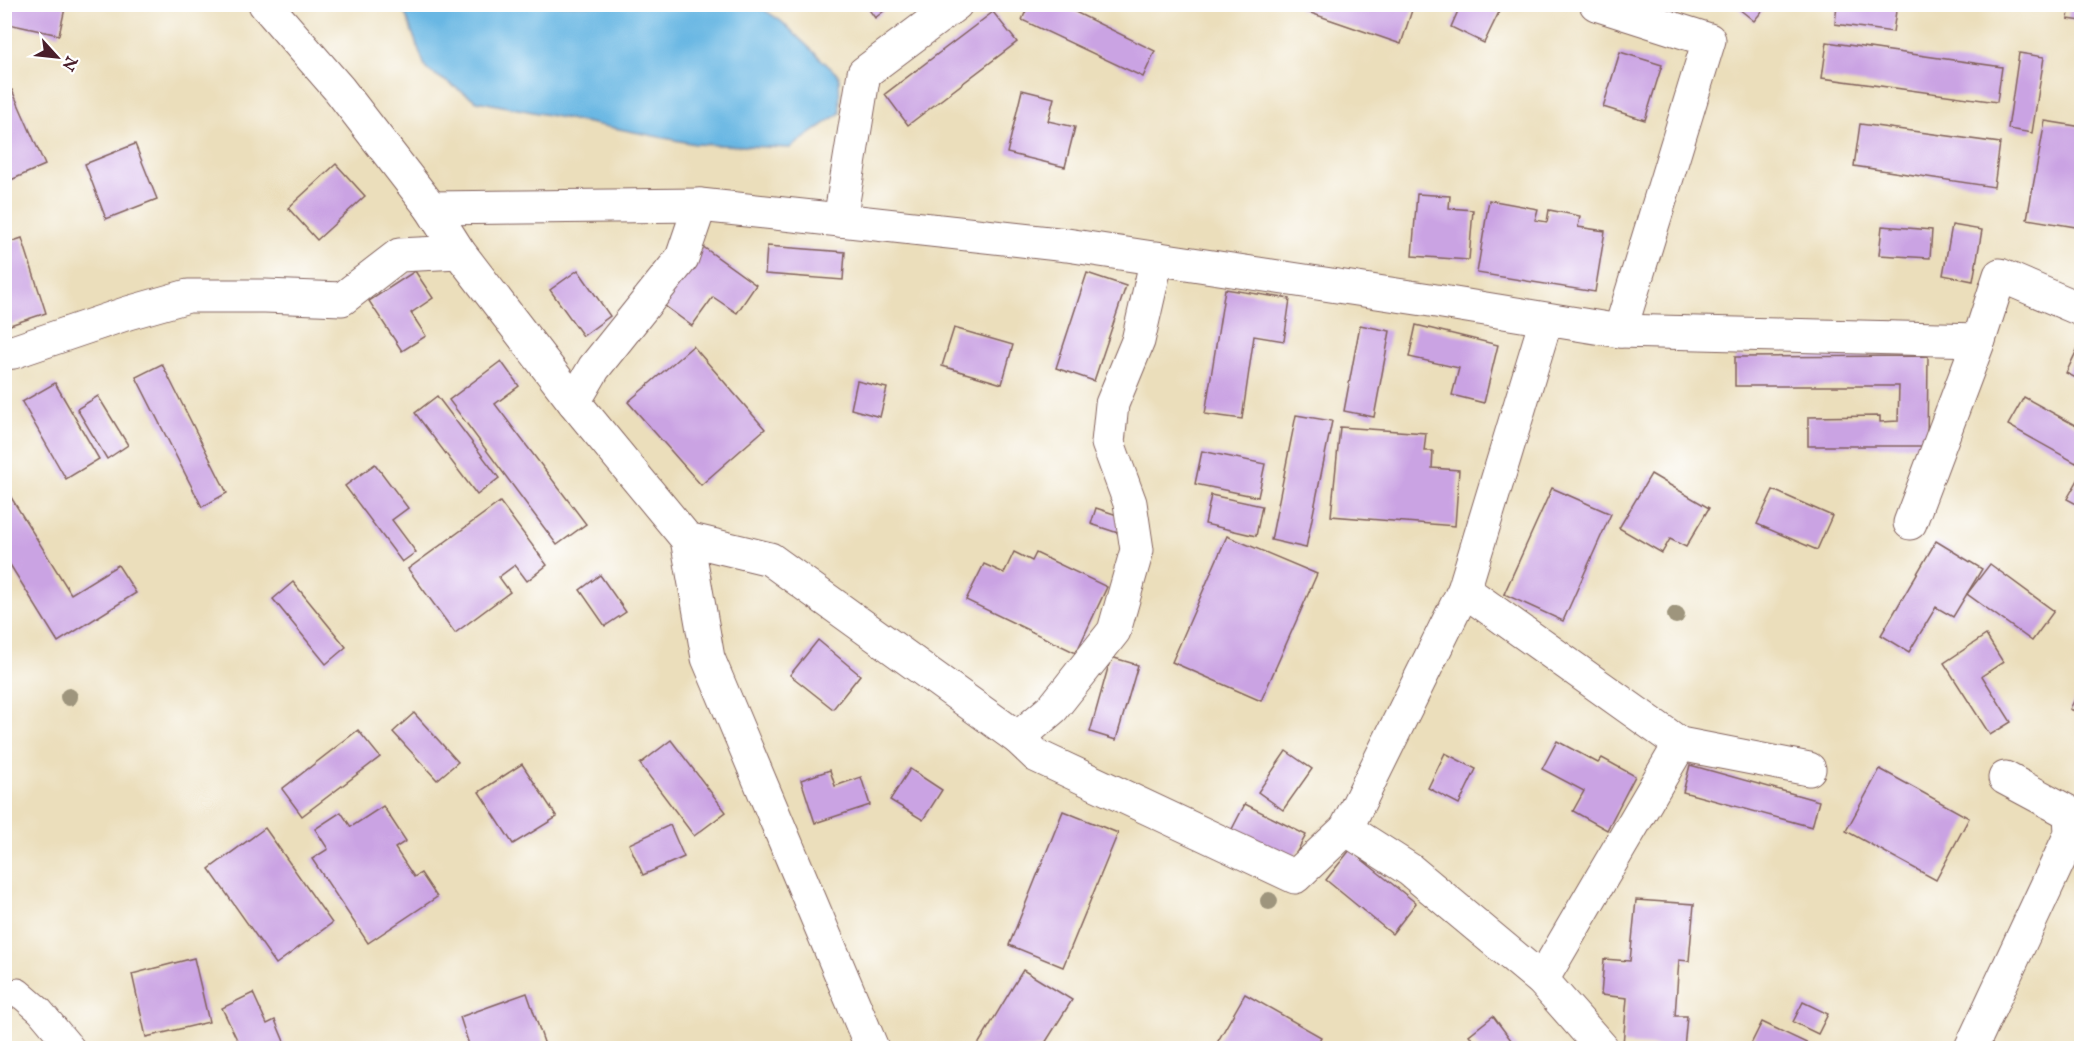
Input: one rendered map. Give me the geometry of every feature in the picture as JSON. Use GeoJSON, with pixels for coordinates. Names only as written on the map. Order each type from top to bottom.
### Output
{"type":"FeatureCollection","features":[{"type":"Feature","properties":{"kind":"street"},"geometry":{"type":"LineString","coordinates":[[265,4],[339,89],[431,208],[459,252],[574,402],[687,539],[708,658],[872,1048]]}},
{"type":"Feature","properties":{"kind":"street"},"geometry":{"type":"LineString","coordinates":[[840,220],[864,73],[956,4]]}},
{"type":"Feature","properties":{"kind":"street"},"geometry":{"type":"LineString","coordinates":[[1596,4],[1709,40],[1620,332]]}},
{"type":"Feature","properties":{"kind":"street"},"geometry":{"type":"LineString","coordinates":[[431,208],[700,205],[1067,244],[1620,332],[1979,340]]}},
{"type":"Feature","properties":{"kind":"street"},"geometry":{"type":"LineString","coordinates":[[574,402],[594,368],[682,258],[700,205]]}},
{"type":"Feature","properties":{"kind":"street"},"geometry":{"type":"LineString","coordinates":[[4,353],[188,296],[342,299],[399,255],[459,252]]}},
{"type":"Feature","properties":{"kind":"street"},"geometry":{"type":"LineString","coordinates":[[1018,738],[1053,708],[1114,631],[1137,550],[1131,503],[1108,443],[1112,404],[1138,341],[1157,258]]}},
{"type":"Feature","properties":{"kind":"street"},"geometry":{"type":"LineString","coordinates":[[1911,523],[1979,340],[2000,275],[2082,310]]}},
{"type":"Feature","properties":{"kind":"street"},"geometry":{"type":"LineString","coordinates":[[687,539],[770,559],[1018,738],[1037,756],[1295,878],[1346,829],[1464,590],[1546,320]]}},
{"type":"Feature","properties":{"kind":"street"},"geometry":{"type":"LineString","coordinates":[[1464,590],[1680,744],[1809,769]]}},
{"type":"Feature","properties":{"kind":"street"},"geometry":{"type":"LineString","coordinates":[[1542,980],[1680,744]]}},
{"type":"Feature","properties":{"kind":"street"},"geometry":{"type":"LineString","coordinates":[[1971,1048],[2071,834],[2070,813],[2005,778]]}},
{"type":"Feature","properties":{"kind":"street"},"geometry":{"type":"LineString","coordinates":[[1346,829],[1410,870],[1542,980],[1602,1048]]}},
{"type":"Feature","properties":{"kind":"lane"},"geometry":{"type":"LineString","coordinates":[[4,996],[18,992],[40,1011],[71,1048]]}},
{"type":"Feature","properties":{"kind":"water"},"geometry":{"type":"Polygon","coordinates":[[[402,5],[757,5],[781,21],[839,76],[840,113],[790,148],[695,144],[477,101],[426,69],[402,5]]]}},
{"type":"Feature","properties":{"kind":"building"},"geometry":{"type":"Polygon","coordinates":[[[4,4],[66,4],[59,35],[4,23],[4,4]]]}},
{"type":"Feature","properties":{"kind":"building"},"geometry":{"type":"Polygon","coordinates":[[[865,4],[893,4],[875,18],[865,4]]]}},
{"type":"Feature","properties":{"kind":"building"},"geometry":{"type":"Polygon","coordinates":[[[1029,4],[1059,4],[1155,51],[1143,77],[1022,20],[1029,4]]]}},
{"type":"Feature","properties":{"kind":"building"},"geometry":{"type":"Polygon","coordinates":[[[1300,4],[1414,4],[1401,44],[1299,9],[1300,4]]]}},
{"type":"Feature","properties":{"kind":"building"},"geometry":{"type":"Polygon","coordinates":[[[1461,4],[1489,4],[1500,10],[1484,43],[1451,27],[1461,4]]]}},
{"type":"Feature","properties":{"kind":"building"},"geometry":{"type":"Polygon","coordinates":[[[1733,4],[1768,4],[1754,21],[1733,4]]]}},
{"type":"Feature","properties":{"kind":"building"},"geometry":{"type":"Polygon","coordinates":[[[1837,4],[1897,4],[1893,32],[1835,24],[1837,4]]]}},
{"type":"Feature","properties":{"kind":"building"},"geometry":{"type":"Polygon","coordinates":[[[2070,4],[2082,4],[2082,21],[2068,19],[2070,4]]]}},
{"type":"Feature","properties":{"kind":"building"},"geometry":{"type":"Polygon","coordinates":[[[993,12],[1017,42],[908,125],[885,94],[993,12]]]}},
{"type":"Feature","properties":{"kind":"building"},"geometry":{"type":"Polygon","coordinates":[[[1827,42],[2002,67],[1997,102],[1822,78],[1827,42]]]}},
{"type":"Feature","properties":{"kind":"building"},"geometry":{"type":"Polygon","coordinates":[[[1620,52],[1662,65],[1645,120],[1603,107],[1620,52]]]}},
{"type":"Feature","properties":{"kind":"building"},"geometry":{"type":"Polygon","coordinates":[[[2019,53],[2044,57],[2032,133],[2008,129],[2019,53]]]}},
{"type":"Feature","properties":{"kind":"building"},"geometry":{"type":"Polygon","coordinates":[[[12,90],[45,165],[4,183],[4,93],[12,90]]]}},
{"type":"Feature","properties":{"kind":"building"},"geometry":{"type":"Polygon","coordinates":[[[1022,90],[1054,98],[1048,121],[1075,127],[1065,167],[1007,153],[1022,90]]]}},
{"type":"Feature","properties":{"kind":"building"},"geometry":{"type":"Polygon","coordinates":[[[2045,121],[2082,127],[2082,228],[2027,219],[2045,121]]]}},
{"type":"Feature","properties":{"kind":"building"},"geometry":{"type":"Polygon","coordinates":[[[1860,124],[2000,143],[1994,187],[1854,166],[1860,124]]]}},
{"type":"Feature","properties":{"kind":"building"},"geometry":{"type":"Polygon","coordinates":[[[135,144],[157,199],[106,219],[85,164],[135,144]]]}},
{"type":"Feature","properties":{"kind":"building"},"geometry":{"type":"Polygon","coordinates":[[[336,164],[365,196],[317,240],[288,208],[336,164]]]}},
{"type":"Feature","properties":{"kind":"building"},"geometry":{"type":"Polygon","coordinates":[[[1417,194],[1450,196],[1449,208],[1473,210],[1469,260],[1412,256],[1417,194]]]}},
{"type":"Feature","properties":{"kind":"building"},"geometry":{"type":"Polygon","coordinates":[[[1489,200],[1538,209],[1535,220],[1547,222],[1549,210],[1580,216],[1578,227],[1605,231],[1595,292],[1477,273],[1489,200]]]}},
{"type":"Feature","properties":{"kind":"building"},"geometry":{"type":"Polygon","coordinates":[[[1952,225],[1982,230],[1973,281],[1943,275],[1952,225]]]}},
{"type":"Feature","properties":{"kind":"building"},"geometry":{"type":"Polygon","coordinates":[[[1882,226],[1932,230],[1930,258],[1879,255],[1882,226]]]}},
{"type":"Feature","properties":{"kind":"building"},"geometry":{"type":"Polygon","coordinates":[[[22,238],[46,313],[7,326],[4,319],[4,244],[22,238]]]}},
{"type":"Feature","properties":{"kind":"building"},"geometry":{"type":"Polygon","coordinates":[[[702,246],[756,285],[737,313],[713,297],[692,326],[661,303],[702,246]]]}},
{"type":"Feature","properties":{"kind":"building"},"geometry":{"type":"Polygon","coordinates":[[[767,246],[845,252],[843,280],[765,274],[767,246]]]}},
{"type":"Feature","properties":{"kind":"building"},"geometry":{"type":"Polygon","coordinates":[[[578,270],[610,316],[583,336],[550,290],[578,270]]]}},
{"type":"Feature","properties":{"kind":"building"},"geometry":{"type":"Polygon","coordinates":[[[415,271],[433,298],[411,313],[426,336],[402,351],[369,301],[415,271]]]}},
{"type":"Feature","properties":{"kind":"building"},"geometry":{"type":"Polygon","coordinates":[[[1087,273],[1126,286],[1094,381],[1056,368],[1087,273]]]}},
{"type":"Feature","properties":{"kind":"building"},"geometry":{"type":"Polygon","coordinates":[[[1225,289],[1290,299],[1284,341],[1254,336],[1242,419],[1205,414],[1225,289]]]}},
{"type":"Feature","properties":{"kind":"building"},"geometry":{"type":"Polygon","coordinates":[[[1360,325],[1390,331],[1374,417],[1344,411],[1360,325]]]}},
{"type":"Feature","properties":{"kind":"building"},"geometry":{"type":"Polygon","coordinates":[[[1416,325],[1498,345],[1484,403],[1452,395],[1459,368],[1409,357],[1416,325]]]}},
{"type":"Feature","properties":{"kind":"building"},"geometry":{"type":"Polygon","coordinates":[[[954,328],[1013,345],[1002,384],[942,366],[954,328]]]}},
{"type":"Feature","properties":{"kind":"building"},"geometry":{"type":"Polygon","coordinates":[[[693,346],[765,429],[701,485],[628,402],[693,346]]]}},
{"type":"Feature","properties":{"kind":"building"},"geometry":{"type":"Polygon","coordinates":[[[2079,346],[2082,347],[2082,381],[2066,373],[2079,346]]]}},
{"type":"Feature","properties":{"kind":"building"},"geometry":{"type":"Polygon","coordinates":[[[1928,356],[1927,446],[1808,446],[1808,417],[1880,416],[1880,422],[1898,421],[1899,386],[1735,386],[1735,357],[1928,356]]]}},
{"type":"Feature","properties":{"kind":"building"},"geometry":{"type":"Polygon","coordinates":[[[501,361],[519,386],[495,404],[586,524],[557,545],[449,400],[501,361]]]}},
{"type":"Feature","properties":{"kind":"building"},"geometry":{"type":"Polygon","coordinates":[[[162,364],[227,493],[202,507],[136,377],[162,364]]]}},
{"type":"Feature","properties":{"kind":"building"},"geometry":{"type":"Polygon","coordinates":[[[857,381],[887,388],[880,417],[851,409],[857,381]]]}},
{"type":"Feature","properties":{"kind":"building"},"geometry":{"type":"Polygon","coordinates":[[[55,383],[99,459],[66,479],[22,402],[55,383]]]}},
{"type":"Feature","properties":{"kind":"building"},"geometry":{"type":"Polygon","coordinates":[[[98,396],[128,445],[107,459],[77,409],[98,396]]]}},
{"type":"Feature","properties":{"kind":"building"},"geometry":{"type":"Polygon","coordinates":[[[437,396],[499,478],[477,495],[415,413],[437,396]]]}},
{"type":"Feature","properties":{"kind":"building"},"geometry":{"type":"Polygon","coordinates":[[[2024,397],[2082,429],[2082,452],[2076,463],[2008,425],[2024,397]]]}},
{"type":"Feature","properties":{"kind":"building"},"geometry":{"type":"Polygon","coordinates":[[[1296,415],[1332,421],[1306,548],[1271,540],[1296,415]]]}},
{"type":"Feature","properties":{"kind":"building"},"geometry":{"type":"Polygon","coordinates":[[[1340,427],[1426,433],[1424,451],[1433,451],[1432,468],[1459,470],[1455,526],[1331,516],[1340,427]]]}},
{"type":"Feature","properties":{"kind":"building"},"geometry":{"type":"Polygon","coordinates":[[[1202,451],[1265,464],[1258,497],[1195,484],[1202,451]]]}},
{"type":"Feature","properties":{"kind":"building"},"geometry":{"type":"Polygon","coordinates":[[[375,464],[408,508],[392,520],[416,552],[402,562],[345,486],[375,464]]]}},
{"type":"Feature","properties":{"kind":"building"},"geometry":{"type":"Polygon","coordinates":[[[2082,473],[2082,507],[2067,499],[2082,473]]]}},
{"type":"Feature","properties":{"kind":"building"},"geometry":{"type":"Polygon","coordinates":[[[1651,474],[1709,508],[1686,547],[1670,539],[1662,553],[1619,528],[1651,474]]]}},
{"type":"Feature","properties":{"kind":"building"},"geometry":{"type":"Polygon","coordinates":[[[4,486],[71,594],[118,565],[136,593],[58,642],[4,555],[4,486]]]}},
{"type":"Feature","properties":{"kind":"building"},"geometry":{"type":"Polygon","coordinates":[[[1552,488],[1611,514],[1563,621],[1504,594],[1552,488]]]}},
{"type":"Feature","properties":{"kind":"building"},"geometry":{"type":"Polygon","coordinates":[[[1773,490],[1832,516],[1817,550],[1757,524],[1773,490]]]}},
{"type":"Feature","properties":{"kind":"building"},"geometry":{"type":"Polygon","coordinates":[[[1211,495],[1262,506],[1256,536],[1205,524],[1211,495]]]}},
{"type":"Feature","properties":{"kind":"building"},"geometry":{"type":"Polygon","coordinates":[[[500,502],[547,565],[527,581],[515,565],[499,577],[510,592],[455,633],[408,569],[500,502]]]}},
{"type":"Feature","properties":{"kind":"building"},"geometry":{"type":"Polygon","coordinates":[[[1096,508],[1123,517],[1118,533],[1091,524],[1096,508]]]}},
{"type":"Feature","properties":{"kind":"building"},"geometry":{"type":"Polygon","coordinates":[[[1227,536],[1317,574],[1261,701],[1172,662],[1227,536]]]}},
{"type":"Feature","properties":{"kind":"building"},"geometry":{"type":"Polygon","coordinates":[[[1936,541],[1982,569],[1953,617],[1936,607],[1909,652],[1881,635],[1936,541]]]}},
{"type":"Feature","properties":{"kind":"building"},"geometry":{"type":"Polygon","coordinates":[[[1014,552],[1032,561],[1036,553],[1107,587],[1076,653],[966,600],[984,564],[1004,573],[1014,552]]]}},
{"type":"Feature","properties":{"kind":"building"},"geometry":{"type":"Polygon","coordinates":[[[1990,564],[2054,611],[2032,641],[1967,594],[1990,564]]]}},
{"type":"Feature","properties":{"kind":"building"},"geometry":{"type":"Polygon","coordinates":[[[600,575],[626,612],[605,626],[580,590],[600,575]]]}},
{"type":"Feature","properties":{"kind":"building"},"geometry":{"type":"Polygon","coordinates":[[[293,582],[346,647],[326,664],[273,599],[293,582]]]}},
{"type":"Feature","properties":{"kind":"building"},"geometry":{"type":"Polygon","coordinates":[[[1986,635],[2003,662],[1982,676],[2011,722],[1990,735],[1944,663],[1986,635]]]}},
{"type":"Feature","properties":{"kind":"building"},"geometry":{"type":"Polygon","coordinates":[[[818,640],[860,675],[833,709],[790,675],[818,640]]]}},
{"type":"Feature","properties":{"kind":"building"},"geometry":{"type":"Polygon","coordinates":[[[1111,657],[1138,665],[1116,740],[1090,732],[1111,657]]]}},
{"type":"Feature","properties":{"kind":"building"},"geometry":{"type":"Polygon","coordinates":[[[2082,685],[2082,714],[2070,709],[2082,685]]]}},
{"type":"Feature","properties":{"kind":"building"},"geometry":{"type":"Polygon","coordinates":[[[414,713],[458,762],[437,780],[393,732],[414,713]]]}},
{"type":"Feature","properties":{"kind":"building"},"geometry":{"type":"Polygon","coordinates":[[[358,730],[380,757],[302,816],[282,789],[358,730]]]}},
{"type":"Feature","properties":{"kind":"building"},"geometry":{"type":"Polygon","coordinates":[[[671,740],[726,812],[694,836],[640,764],[671,740]]]}},
{"type":"Feature","properties":{"kind":"building"},"geometry":{"type":"Polygon","coordinates":[[[1557,741],[1598,763],[1602,758],[1635,776],[1607,830],[1573,811],[1584,791],[1542,769],[1557,741]]]}},
{"type":"Feature","properties":{"kind":"building"},"geometry":{"type":"Polygon","coordinates":[[[1286,751],[1312,769],[1283,810],[1258,792],[1286,751]]]}},
{"type":"Feature","properties":{"kind":"building"},"geometry":{"type":"Polygon","coordinates":[[[1445,753],[1476,769],[1459,804],[1428,788],[1445,753]]]}},
{"type":"Feature","properties":{"kind":"building"},"geometry":{"type":"Polygon","coordinates":[[[522,764],[557,817],[513,844],[479,792],[522,764]]]}},
{"type":"Feature","properties":{"kind":"building"},"geometry":{"type":"Polygon","coordinates":[[[1690,765],[1819,801],[1812,827],[1683,792],[1690,765]]]}},
{"type":"Feature","properties":{"kind":"building"},"geometry":{"type":"Polygon","coordinates":[[[910,769],[942,790],[923,820],[890,800],[910,769]]]}},
{"type":"Feature","properties":{"kind":"building"},"geometry":{"type":"Polygon","coordinates":[[[1880,769],[1969,818],[1936,880],[1846,831],[1880,769]]]}},
{"type":"Feature","properties":{"kind":"building"},"geometry":{"type":"Polygon","coordinates":[[[830,770],[835,786],[861,777],[870,805],[815,823],[801,780],[830,770]]]}},
{"type":"Feature","properties":{"kind":"building"},"geometry":{"type":"Polygon","coordinates":[[[1245,804],[1306,835],[1290,864],[1230,833],[1245,804]]]}},
{"type":"Feature","properties":{"kind":"building"},"geometry":{"type":"Polygon","coordinates":[[[383,806],[406,841],[395,848],[414,877],[421,873],[437,897],[368,943],[312,859],[328,849],[315,829],[341,812],[351,827],[383,806]]]}},
{"type":"Feature","properties":{"kind":"building"},"geometry":{"type":"Polygon","coordinates":[[[1063,811],[1118,833],[1063,967],[1009,945],[1063,811]]]}},
{"type":"Feature","properties":{"kind":"building"},"geometry":{"type":"Polygon","coordinates":[[[670,825],[684,857],[643,875],[629,844],[670,825]]]}},
{"type":"Feature","properties":{"kind":"building"},"geometry":{"type":"Polygon","coordinates":[[[265,828],[332,923],[276,964],[209,869],[265,828]]]}},
{"type":"Feature","properties":{"kind":"building"},"geometry":{"type":"Polygon","coordinates":[[[1350,850],[1416,903],[1392,934],[1326,880],[1350,850]]]}},
{"type":"Feature","properties":{"kind":"building"},"geometry":{"type":"Polygon","coordinates":[[[1636,900],[1694,904],[1689,961],[1679,960],[1675,1016],[1687,1016],[1684,1048],[1623,1044],[1627,998],[1601,995],[1604,959],[1630,961],[1636,900]]]}},
{"type":"Feature","properties":{"kind":"building"},"geometry":{"type":"Polygon","coordinates":[[[194,958],[209,1022],[146,1037],[132,974],[194,958]]]}},
{"type":"Feature","properties":{"kind":"building"},"geometry":{"type":"Polygon","coordinates":[[[1023,970],[1072,1000],[1042,1048],[976,1048],[1023,970]]]}},
{"type":"Feature","properties":{"kind":"building"},"geometry":{"type":"Polygon","coordinates":[[[253,993],[267,1024],[275,1020],[285,1044],[277,1048],[241,1048],[222,1008],[253,993]]]}},
{"type":"Feature","properties":{"kind":"building"},"geometry":{"type":"Polygon","coordinates":[[[527,993],[546,1048],[470,1048],[460,1017],[527,993]]]}},
{"type":"Feature","properties":{"kind":"building"},"geometry":{"type":"Polygon","coordinates":[[[1245,994],[1321,1037],[1315,1048],[1214,1048],[1245,994]]]}},
{"type":"Feature","properties":{"kind":"building"},"geometry":{"type":"Polygon","coordinates":[[[1803,1002],[1828,1014],[1818,1034],[1793,1022],[1803,1002]]]}},
{"type":"Feature","properties":{"kind":"building"},"geometry":{"type":"Polygon","coordinates":[[[1493,1016],[1517,1048],[1479,1048],[1469,1035],[1493,1016]]]}},
{"type":"Feature","properties":{"kind":"building"},"geometry":{"type":"Polygon","coordinates":[[[1762,1022],[1817,1048],[1749,1048],[1762,1022]]]}}]}
